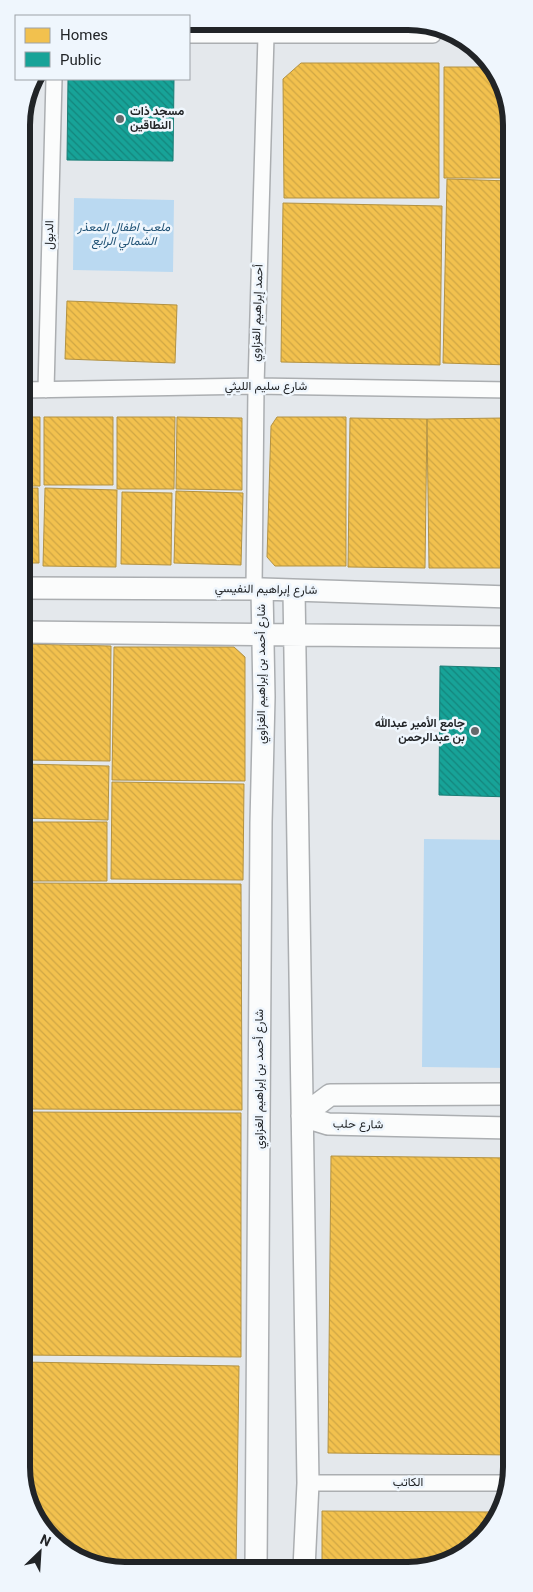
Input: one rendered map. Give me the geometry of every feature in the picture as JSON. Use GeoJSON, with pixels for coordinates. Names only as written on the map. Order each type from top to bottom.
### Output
{"type":"FeatureCollection","features":[{"type":"Feature","properties":{"kind":"street"},"geometry":{"type":"LineString","coordinates":[[190,35],[434,35]]}},
{"type":"Feature","properties":{"kind":"street","name":"أحمد إبراهيم الغزاوي"},"geometry":{"type":"LineString","coordinates":[[258,589],[256,386],[266,36]]}},
{"type":"Feature","properties":{"kind":"street","name":"الدبول"},"geometry":{"type":"LineString","coordinates":[[46,390],[54,80]]}},
{"type":"Feature","properties":{"kind":"street","name":"شارع سليم الليثي"},"geometry":{"type":"LineString","coordinates":[[30,390],[256,386],[503,390]]}},
{"type":"Feature","properties":{"kind":"street","name":"شارع إبراهيم النفيسي"},"geometry":{"type":"LineString","coordinates":[[30,588],[258,589],[503,597]]}},
{"type":"Feature","properties":{"kind":"street","name":"شارع أحمد بن إبراهيم الغزاوي"},"geometry":{"type":"LineString","coordinates":[[256,1562],[261,833],[264,697],[263,635],[258,589]]}},
{"type":"Feature","properties":{"kind":"street"},"geometry":{"type":"LineString","coordinates":[[294,590],[308,1483],[304,1562]]}},
{"type":"Feature","properties":{"kind":"street"},"geometry":{"type":"LineString","coordinates":[[30,632],[503,637]]}},
{"type":"Feature","properties":{"kind":"street"},"geometry":{"type":"LineString","coordinates":[[302,1116],[330,1095],[503,1094]]}},
{"type":"Feature","properties":{"kind":"street","name":"شارع حلب"},"geometry":{"type":"LineString","coordinates":[[302,1116],[328,1124],[503,1128]]}},
{"type":"Feature","properties":{"kind":"street","name":"الكاتب"},"geometry":{"type":"LineString","coordinates":[[308,1483],[502,1483]]}},
{"type":"Feature","properties":{"kind":"green space","name":"ملعب اطفال المعذر الشمالي الرابع"},"geometry":{"type":"Polygon","coordinates":[[[74,198],[174,200],[173,272],[73,270],[74,198]]]}},
{"type":"Feature","properties":{"kind":"green space"},"geometry":{"type":"Polygon","coordinates":[[[424,839],[503,840],[503,1068],[422,1067],[424,839]]]}},
{"type":"Feature","properties":{"kind":"building: Homes"},"geometry":{"type":"Polygon","coordinates":[[[301,63],[439,63],[439,198],[284,198],[283,79],[301,63]]]}},
{"type":"Feature","properties":{"kind":"building: Homes"},"geometry":{"type":"Polygon","coordinates":[[[444,67],[483,67],[496,88],[501,106],[503,178],[444,178],[444,67]]]}},
{"type":"Feature","properties":{"kind":"building: Homes"},"geometry":{"type":"Polygon","coordinates":[[[447,179],[503,181],[503,365],[443,363],[447,179]]]}},
{"type":"Feature","properties":{"kind":"building: Homes"},"geometry":{"type":"Polygon","coordinates":[[[283,203],[442,206],[440,365],[281,362],[283,203]]]}},
{"type":"Feature","properties":{"kind":"building: Homes"},"geometry":{"type":"Polygon","coordinates":[[[67,301],[177,305],[175,363],[65,359],[67,301]]]}},
{"type":"Feature","properties":{"kind":"building: Homes"},"geometry":{"type":"Polygon","coordinates":[[[30,417],[40,417],[40,486],[30,486],[30,417]]]}},
{"type":"Feature","properties":{"kind":"building: Homes"},"geometry":{"type":"Polygon","coordinates":[[[44,417],[113,417],[113,485],[44,485],[44,417]]]}},
{"type":"Feature","properties":{"kind":"building: Homes"},"geometry":{"type":"Polygon","coordinates":[[[117,417],[175,417],[174,489],[117,489],[117,417]]]}},
{"type":"Feature","properties":{"kind":"building: Homes"},"geometry":{"type":"Polygon","coordinates":[[[177,417],[242,418],[242,490],[176,489],[177,417]]]}},
{"type":"Feature","properties":{"kind":"building: Homes"},"geometry":{"type":"Polygon","coordinates":[[[277,417],[346,417],[346,566],[275,566],[267,557],[271,426],[277,417]]]}},
{"type":"Feature","properties":{"kind":"building: Homes"},"geometry":{"type":"Polygon","coordinates":[[[350,418],[427,419],[425,568],[348,567],[350,418]]]}},
{"type":"Feature","properties":{"kind":"building: Homes"},"geometry":{"type":"Polygon","coordinates":[[[503,418],[503,568],[429,568],[427,419],[503,418]]]}},
{"type":"Feature","properties":{"kind":"building: Homes"},"geometry":{"type":"Polygon","coordinates":[[[30,488],[38,488],[39,563],[30,563],[30,488]]]}},
{"type":"Feature","properties":{"kind":"building: Homes"},"geometry":{"type":"Polygon","coordinates":[[[45,488],[117,490],[116,567],[43,566],[45,488]]]}},
{"type":"Feature","properties":{"kind":"building: Homes"},"geometry":{"type":"Polygon","coordinates":[[[176,491],[243,493],[241,565],[174,563],[176,491]]]}},
{"type":"Feature","properties":{"kind":"building: Homes"},"geometry":{"type":"Polygon","coordinates":[[[122,492],[172,493],[171,565],[121,564],[122,492]]]}},
{"type":"Feature","properties":{"kind":"building: Homes"},"geometry":{"type":"Polygon","coordinates":[[[30,644],[111,646],[110,761],[30,760],[30,644]]]}},
{"type":"Feature","properties":{"kind":"building: Homes"},"geometry":{"type":"Polygon","coordinates":[[[114,647],[234,647],[245,657],[245,781],[112,780],[114,647]]]}},
{"type":"Feature","properties":{"kind":"building: Homes"},"geometry":{"type":"Polygon","coordinates":[[[30,764],[109,766],[108,820],[30,818],[30,764]]]}},
{"type":"Feature","properties":{"kind":"building: Homes"},"geometry":{"type":"Polygon","coordinates":[[[112,782],[244,784],[243,880],[111,879],[112,782]]]}},
{"type":"Feature","properties":{"kind":"building: Homes"},"geometry":{"type":"Polygon","coordinates":[[[30,822],[107,822],[107,881],[30,881],[30,822]]]}},
{"type":"Feature","properties":{"kind":"building: Homes"},"geometry":{"type":"Polygon","coordinates":[[[30,883],[241,884],[242,1110],[30,1109],[30,883]]]}},
{"type":"Feature","properties":{"kind":"building: Homes"},"geometry":{"type":"Polygon","coordinates":[[[30,1112],[241,1113],[241,1357],[30,1355],[30,1112]]]}},
{"type":"Feature","properties":{"kind":"building: Homes"},"geometry":{"type":"Polygon","coordinates":[[[331,1156],[503,1158],[503,1455],[328,1453],[331,1156]]]}},
{"type":"Feature","properties":{"kind":"building: Homes"},"geometry":{"type":"Polygon","coordinates":[[[30,1362],[239,1366],[236,1562],[118,1562],[106,1560],[88,1555],[67,1542],[65,1540],[65,1527],[51,1527],[35,1498],[30,1474],[30,1362]]]}},
{"type":"Feature","properties":{"kind":"building: Homes"},"geometry":{"type":"Polygon","coordinates":[[[322,1511],[492,1512],[480,1530],[471,1539],[439,1557],[415,1562],[322,1562],[322,1511]]]}},
{"type":"Feature","properties":{"kind":"building: Public","name":"مسجد ذات النطاقين"},"geometry":{"type":"Polygon","coordinates":[[[68,80],[174,80],[173,161],[67,160],[68,80]]]}},
{"type":"Feature","properties":{"kind":"building: Public","name":"جامع الأمير عبدالله بن عبدالرحمن"},"geometry":{"type":"Polygon","coordinates":[[[440,666],[503,668],[503,797],[439,795],[440,666]]]}},
{"type":"Feature","properties":{"kind":"place","name":"مسجد ذات النطاقين"},"geometry":{"type":"Point","coordinates":[120,119]}},
{"type":"Feature","properties":{"kind":"place","name":"جامع الأمير عبدالله بن عبدالرحمن"},"geometry":{"type":"Point","coordinates":[475,731]}}]}
